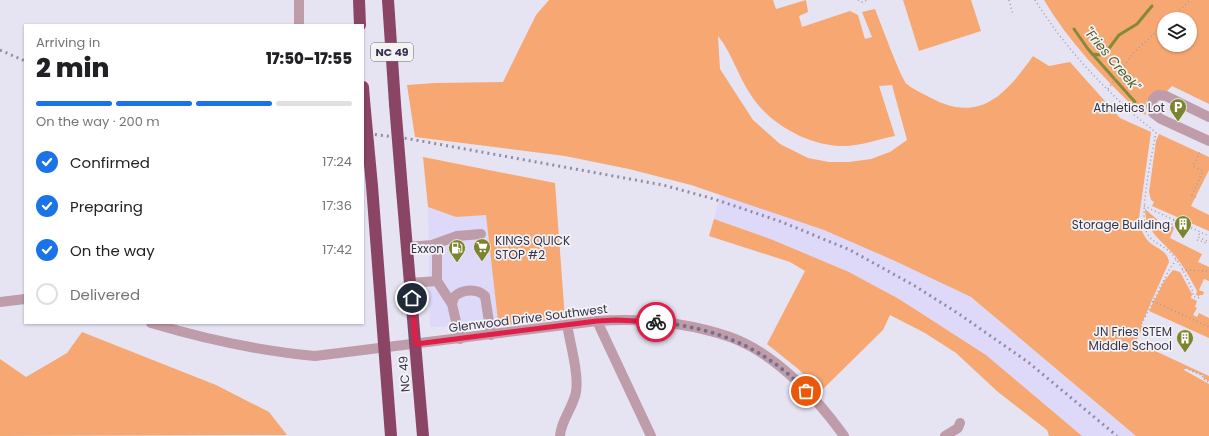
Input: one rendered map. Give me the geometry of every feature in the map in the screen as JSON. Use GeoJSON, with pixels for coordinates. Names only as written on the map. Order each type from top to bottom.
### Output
{"type":"FeatureCollection","features":[{"type":"Feature","properties":{"kind":"highway"},"geometry":{"type":"LineString","coordinates":[[360,0],[360,24]]}},
{"type":"Feature","properties":{"kind":"highway","name":"NC 49"},"geometry":{"type":"LineString","coordinates":[[388,0],[395,104],[423,436]]}},
{"type":"Feature","properties":{"kind":"highway","name":"NC 49"},"geometry":{"type":"LineString","coordinates":[[364,100],[386,348],[391,436]]}},
{"type":"Feature","properties":{"kind":"street"},"geometry":{"type":"LineString","coordinates":[[298,0],[299,24]]}},
{"type":"Feature","properties":{"kind":"street"},"geometry":{"type":"LineString","coordinates":[[1209,117],[1166,96],[1158,95],[1153,98],[1151,106],[1153,113],[1161,119],[1209,141]]}},
{"type":"Feature","properties":{"kind":"street"},"geometry":{"type":"LineString","coordinates":[[407,247],[432,245],[457,236],[481,234]]}},
{"type":"Feature","properties":{"kind":"street"},"geometry":{"type":"LineString","coordinates":[[432,245],[437,251],[437,282],[452,304],[460,339]]}},
{"type":"Feature","properties":{"kind":"street"},"geometry":{"type":"LineString","coordinates":[[410,283],[437,282]]}},
{"type":"Feature","properties":{"kind":"street"},"geometry":{"type":"LineString","coordinates":[[452,304],[454,296],[463,291],[474,291],[483,294],[487,300],[490,335]]}},
{"type":"Feature","properties":{"kind":"street"},"geometry":{"type":"LineString","coordinates":[[0,302],[24,299]]}},
{"type":"Feature","properties":{"kind":"street","name":"Glenwood Drive Southwest"},"geometry":{"type":"LineString","coordinates":[[154,324],[194,336],[272,352],[315,356],[597,321],[616,320],[675,324],[697,328],[731,338],[762,354],[799,383],[821,407],[844,436]]}},
{"type":"Feature","properties":{"kind":"street"},"geometry":{"type":"LineString","coordinates":[[597,321],[652,436]]}},
{"type":"Feature","properties":{"kind":"street"},"geometry":{"type":"LineString","coordinates":[[560,436],[561,426],[574,400],[577,386],[567,324]]}},
{"type":"Feature","properties":{"kind":"street"},"geometry":{"type":"LineString","coordinates":[[945,436],[958,428],[960,423]]}},
{"type":"Feature","properties":{"kind":"path"},"geometry":{"type":"LineString","coordinates":[[858,0],[862,2],[868,0]]}},
{"type":"Feature","properties":{"kind":"path"},"geometry":{"type":"LineString","coordinates":[[1009,0],[1013,15]]}},
{"type":"Feature","properties":{"kind":"path"},"geometry":{"type":"LineString","coordinates":[[1035,0],[1065,43],[1090,73],[1156,133],[1144,206],[1144,225],[1146,232],[1156,243],[1170,252],[1176,260],[1193,292],[1193,296],[1197,298],[1202,297]]}},
{"type":"Feature","properties":{"kind":"path"},"geometry":{"type":"LineString","coordinates":[[1177,12],[1190,0]]}},
{"type":"Feature","properties":{"kind":"path"},"geometry":{"type":"LineString","coordinates":[[1108,89],[1133,53],[1157,31]]}},
{"type":"Feature","properties":{"kind":"path"},"geometry":{"type":"LineString","coordinates":[[1196,197],[1192,195],[1203,171],[1193,166],[1200,152]]}},
{"type":"Feature","properties":{"kind":"path"},"geometry":{"type":"LineString","coordinates":[[1144,206],[1209,236]]}},
{"type":"Feature","properties":{"kind":"path"},"geometry":{"type":"LineString","coordinates":[[1174,220],[1172,226],[1175,229]]}},
{"type":"Feature","properties":{"kind":"path"},"geometry":{"type":"LineString","coordinates":[[1198,239],[1206,243],[1207,241],[1198,237],[1200,232]]}},
{"type":"Feature","properties":{"kind":"path"},"geometry":{"type":"LineString","coordinates":[[1143,327],[1141,325],[1168,270],[1176,260]]}},
{"type":"Feature","properties":{"kind":"path"},"geometry":{"type":"LineString","coordinates":[[1182,270],[1209,272]]}},
{"type":"Feature","properties":{"kind":"path"},"geometry":{"type":"LineString","coordinates":[[1153,301],[1209,327]]}},
{"type":"Feature","properties":{"kind":"path"},"geometry":{"type":"LineString","coordinates":[[1185,368],[1203,376],[1202,378],[1209,382]]}},
{"type":"Feature","properties":{"kind":"shaded area"},"geometry":{"type":"Polygon","coordinates":[[[549,0],[773,0],[776,9],[806,0],[808,12],[799,16],[802,27],[850,11],[858,15],[865,39],[872,37],[862,12],[875,9],[907,84],[931,98],[948,105],[964,108],[978,106],[990,101],[1002,93],[1013,82],[1033,56],[1049,66],[1070,62],[1120,118],[1151,132],[1139,218],[1142,231],[1147,240],[1164,252],[1169,262],[1141,325],[1143,327],[1136,342],[1209,376],[1209,381],[1203,378],[1204,376],[1185,368],[1184,370],[1209,384],[1209,436],[1136,436],[971,297],[895,261],[824,230],[691,185],[629,169],[565,156],[415,137],[407,85],[503,82],[536,15],[549,0]],[[718,36],[720,69],[753,120],[780,144],[808,158],[829,162],[849,162],[871,159],[890,152],[907,140],[892,85],[879,86],[895,136],[863,144],[844,146],[816,142],[790,131],[766,114],[757,103],[745,85],[718,36]]]}},
{"type":"Feature","properties":{"kind":"shaded area"},"geometry":{"type":"Polygon","coordinates":[[[903,0],[971,0],[981,31],[919,51],[903,0]]]}},
{"type":"Feature","properties":{"kind":"shaded area"},"geometry":{"type":"Polygon","coordinates":[[[1044,0],[1209,0],[1209,104],[1172,86],[1165,93],[1153,94],[1149,97],[1145,105],[1146,115],[1137,110],[1111,84],[1064,30],[1044,0]]]}},
{"type":"Feature","properties":{"kind":"shaded area"},"geometry":{"type":"Polygon","coordinates":[[[1159,134],[1209,157],[1209,170],[1191,206],[1209,215],[1209,231],[1152,206],[1154,202],[1151,200],[1149,192],[1156,141],[1159,134]]]}},
{"type":"Feature","properties":{"kind":"shaded area"},"geometry":{"type":"Polygon","coordinates":[[[423,157],[555,183],[565,319],[505,325],[498,321],[486,215],[456,217],[428,207],[423,157]]]}},
{"type":"Feature","properties":{"kind":"shaded area"},"geometry":{"type":"Polygon","coordinates":[[[720,194],[824,230],[895,261],[971,297],[1136,436],[1082,436],[986,355],[899,299],[849,272],[773,240],[714,219],[720,194]]]}},
{"type":"Feature","properties":{"kind":"shaded area"},"geometry":{"type":"Polygon","coordinates":[[[428,207],[456,217],[486,214],[498,320],[505,325],[430,327],[428,207]]]}},
{"type":"Feature","properties":{"kind":"shaded area"},"geometry":{"type":"Polygon","coordinates":[[[1145,209],[1160,222],[1174,228],[1170,238],[1202,254],[1198,262],[1209,267],[1209,281],[1204,279],[1199,290],[1204,292],[1203,295],[1196,295],[1197,291],[1182,265],[1151,230],[1146,217],[1145,209]]]}},
{"type":"Feature","properties":{"kind":"shaded area"},"geometry":{"type":"Polygon","coordinates":[[[714,219],[773,240],[849,272],[899,299],[986,355],[1082,436],[1049,436],[1047,430],[998,392],[956,353],[925,333],[890,315],[883,330],[821,391],[797,368],[767,344],[805,271],[790,262],[709,236],[714,219]]]}},
{"type":"Feature","properties":{"kind":"shaded area"},"geometry":{"type":"Polygon","coordinates":[[[1173,270],[1180,272],[1192,294],[1191,298],[1197,301],[1195,307],[1197,308],[1193,315],[1197,317],[1199,313],[1209,318],[1209,338],[1149,311],[1164,281],[1173,270]]]}},
{"type":"Feature","properties":{"kind":"shaded area"},"geometry":{"type":"Polygon","coordinates":[[[82,332],[216,385],[269,412],[287,435],[0,436],[0,359],[26,377],[67,353],[82,332]]]}},
{"type":"Feature","properties":{"kind":"waterway"},"geometry":{"type":"LineString","coordinates":[[1092,54],[1100,55],[1107,51],[1119,35],[1137,24],[1152,6]]}},
{"type":"Feature","properties":{"kind":"waterway","name":"\"Fries Creek\""},"geometry":{"type":"LineString","coordinates":[[1074,29],[1088,49],[1135,102]]}},
{"type":"Feature","properties":{"kind":"railway"},"geometry":{"type":"LineString","coordinates":[[0,50],[24,61]]}},
{"type":"Feature","properties":{"kind":"railway"},"geometry":{"type":"LineString","coordinates":[[364,133],[410,139],[663,185],[714,199],[782,222],[850,250],[915,286],[959,314],[1028,362],[1117,436]]}},
{"type":"Feature","properties":{"kind":"way so far"},"geometry":{"type":"LineString","coordinates":[[656,322],[697,328],[731,338],[762,354],[799,383],[806,391]]}},
{"type":"Feature","properties":{"kind":"place","name":"Athletics Lot"},"geometry":{"type":"Point","coordinates":[1178,122]}},
{"type":"Feature","properties":{"kind":"place","name":"Storage Building"},"geometry":{"type":"Point","coordinates":[1183,239]}},
{"type":"Feature","properties":{"kind":"place","name":"KINGS QUICK STOP #2"},"geometry":{"type":"Point","coordinates":[482,262]}},
{"type":"Feature","properties":{"kind":"place","name":"Exxon"},"geometry":{"type":"Point","coordinates":[457,263]}},
{"type":"Feature","properties":{"kind":"place","name":"JN Fries STEM Middle School"},"geometry":{"type":"Point","coordinates":[1185,353]}},
{"type":"Feature","properties":{"kind":"route"},"geometry":{"type":"LineString","coordinates":[[412,298],[416,344],[597,321],[616,320],[656,322]]}}]}
